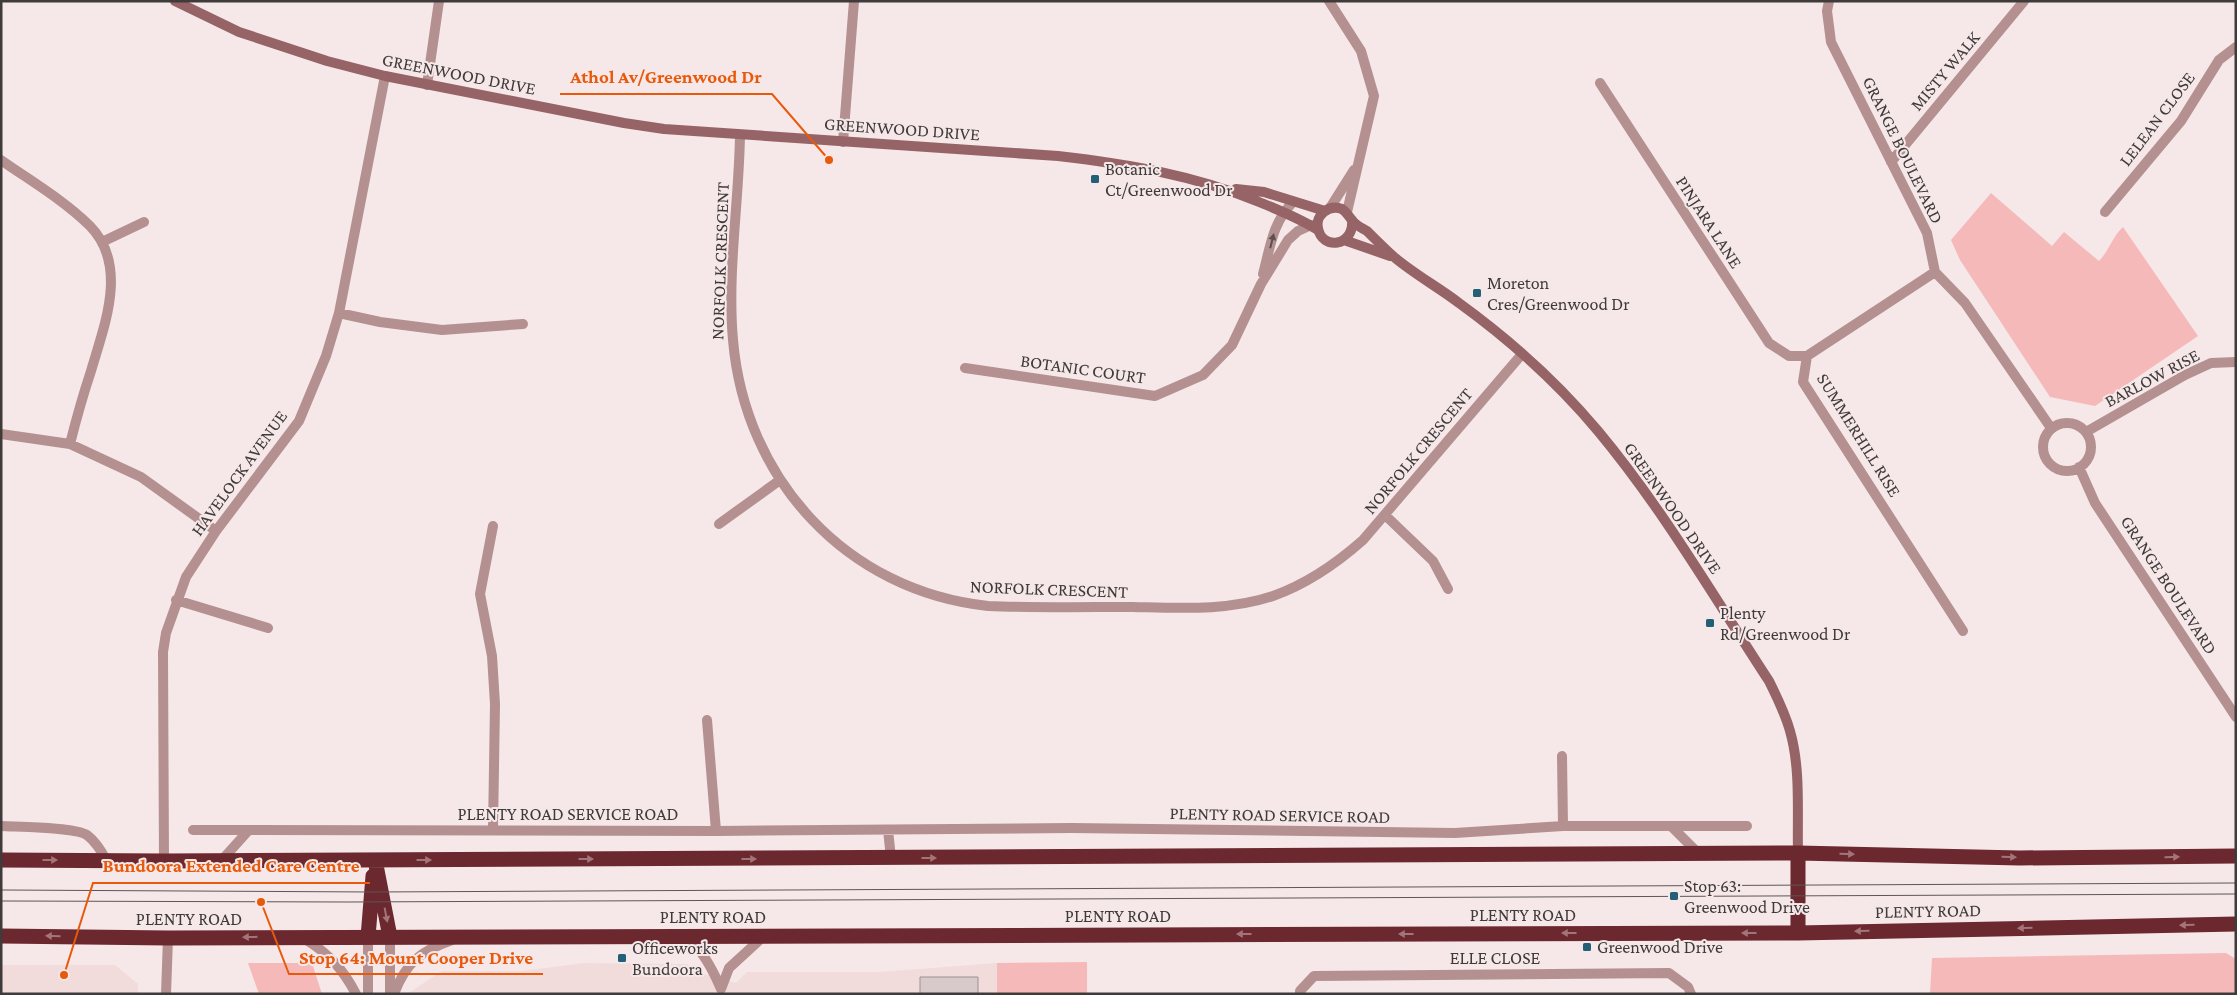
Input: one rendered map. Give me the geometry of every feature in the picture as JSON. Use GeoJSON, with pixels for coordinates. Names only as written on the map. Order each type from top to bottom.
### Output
{"type":"FeatureCollection","features":[{"type":"Feature","properties":{"kind":"highway"},"geometry":{"type":"LineString","coordinates":[[1798,853],[1798,932]]}},
{"type":"Feature","properties":{"kind":"highway"},"geometry":{"type":"LineString","coordinates":[[1,860],[221,861],[1798,853],[2049,858],[2236,856]]}},
{"type":"Feature","properties":{"kind":"highway"},"geometry":{"type":"LineString","coordinates":[[368,937],[375,860]]}},
{"type":"Feature","properties":{"kind":"highway"},"geometry":{"type":"LineString","coordinates":[[375,860],[390,937]]}},
{"type":"Feature","properties":{"kind":"highway","name":"PLENTY ROAD"},"geometry":{"type":"LineString","coordinates":[[1,936],[168,938],[1798,932],[2236,924]]}},
{"type":"Feature","properties":{"kind":"street","name":"GREENWOOD DRIVE"},"geometry":{"type":"LineString","coordinates":[[175,1],[239,32],[282,48],[385,76],[427,85],[664,129],[1048,155],[1111,162],[1173,174],[1223,187],[1283,211],[1314,228]]}},
{"type":"Feature","properties":{"kind":"street"},"geometry":{"type":"LineString","coordinates":[[427,85],[440,1]]}},
{"type":"Feature","properties":{"kind":"street"},"geometry":{"type":"LineString","coordinates":[[843,142],[854,1]]}},
{"type":"Feature","properties":{"kind":"street"},"geometry":{"type":"LineString","coordinates":[[1329,1],[1361,51],[1374,96],[1359,160],[1349,217],[1351,232],[1344,240],[1334,243],[1328,242],[1314,228],[1318,219],[1327,209],[1359,160]]}},
{"type":"Feature","properties":{"kind":"street","name":"GRANGE BOULEVARD"},"geometry":{"type":"LineString","coordinates":[[1829,1],[1827,11],[1831,42],[1927,233],[1934,272]]}},
{"type":"Feature","properties":{"kind":"street","name":"MISTY WALK"},"geometry":{"type":"LineString","coordinates":[[1891,162],[2024,1]]}},
{"type":"Feature","properties":{"kind":"street","name":"LELEAN CLOSE"},"geometry":{"type":"LineString","coordinates":[[2105,212],[2181,121],[2219,60],[2236,47]]}},
{"type":"Feature","properties":{"kind":"street","name":"HAVELOCK AVENUE"},"geometry":{"type":"LineString","coordinates":[[164,861],[163,652],[166,633],[176,600],[195,562],[216,531],[299,421],[326,356],[339,313],[385,76]]}},
{"type":"Feature","properties":{"kind":"street","name":"PINJARA LANE"},"geometry":{"type":"LineString","coordinates":[[1600,83],[1769,343],[1789,356],[1807,356]]}},
{"type":"Feature","properties":{"kind":"street","name":"NORFOLK CRESCENT"},"geometry":{"type":"LineString","coordinates":[[740,135],[732,310],[736,364],[742,395],[753,428],[780,480],[805,513],[827,535],[852,555],[879,572],[904,585],[934,596],[965,604],[988,606],[1193,608],[1228,606],[1274,596],[1318,574],[1349,552],[1386,516],[1522,354]]}},
{"type":"Feature","properties":{"kind":"street"},"geometry":{"type":"LineString","coordinates":[[1,160],[75,213],[91,227],[102,242],[109,263],[110,297],[108,312],[70,444]]}},
{"type":"Feature","properties":{"kind":"street","name":"GREENWOOD DRIVE"},"geometry":{"type":"LineString","coordinates":[[1223,187],[1264,192],[1293,202],[1327,209]]}},
{"type":"Feature","properties":{"kind":"street","name":"BOTANIC COURT"},"geometry":{"type":"LineString","coordinates":[[1261,284],[1274,229],[1283,211],[1293,202]]}},
{"type":"Feature","properties":{"kind":"street"},"geometry":{"type":"LineString","coordinates":[[1327,209],[1336,208],[1349,217]]}},
{"type":"Feature","properties":{"kind":"street","name":"GREENWOOD DRIVE"},"geometry":{"type":"LineString","coordinates":[[1349,217],[1396,258],[1466,307],[1522,354],[1577,407],[1626,465],[1769,681],[1785,716],[1795,754],[1798,853]]}},
{"type":"Feature","properties":{"kind":"street"},"geometry":{"type":"LineString","coordinates":[[102,242],[144,222]]}},
{"type":"Feature","properties":{"kind":"street","name":"BOTANIC COURT"},"geometry":{"type":"LineString","coordinates":[[965,368],[1154,396],[1203,375],[1232,345],[1261,284],[1288,240],[1298,231],[1314,228]]}},
{"type":"Feature","properties":{"kind":"street","name":"GREENWOOD DRIVE"},"geometry":{"type":"LineString","coordinates":[[1344,240],[1396,258]]}},
{"type":"Feature","properties":{"kind":"street"},"geometry":{"type":"LineString","coordinates":[[1934,272],[1965,303],[2051,428]]}},
{"type":"Feature","properties":{"kind":"street","name":"SUMMERHILL RISE"},"geometry":{"type":"LineString","coordinates":[[1934,272],[1807,356],[1803,382],[1963,632]]}},
{"type":"Feature","properties":{"kind":"street"},"geometry":{"type":"LineString","coordinates":[[339,313],[380,322],[442,330],[523,324]]}},
{"type":"Feature","properties":{"kind":"street","name":"BARLOW RISE"},"geometry":{"type":"LineString","coordinates":[[2086,432],[2185,375],[2212,363],[2236,362]]}},
{"type":"Feature","properties":{"kind":"street"},"geometry":{"type":"LineString","coordinates":[[2066,422],[2075,424],[2086,432],[2091,448],[2089,456],[2079,467],[2063,470],[2055,468],[2047,460],[2043,444],[2045,436],[2051,428],[2066,422]]}},
{"type":"Feature","properties":{"kind":"street"},"geometry":{"type":"LineString","coordinates":[[1,434],[70,444],[141,477],[216,531]]}},
{"type":"Feature","properties":{"kind":"street","name":"GRANGE BOULEVARD"},"geometry":{"type":"LineString","coordinates":[[2079,467],[2095,503],[2236,717]]}},
{"type":"Feature","properties":{"kind":"street"},"geometry":{"type":"LineString","coordinates":[[719,524],[780,480]]}},
{"type":"Feature","properties":{"kind":"street"},"geometry":{"type":"LineString","coordinates":[[1386,516],[1433,561],[1448,589]]}},
{"type":"Feature","properties":{"kind":"street"},"geometry":{"type":"LineString","coordinates":[[493,526],[480,594],[492,656],[495,704],[493,830]]}},
{"type":"Feature","properties":{"kind":"street"},"geometry":{"type":"LineString","coordinates":[[176,600],[268,628]]}},
{"type":"Feature","properties":{"kind":"street"},"geometry":{"type":"LineString","coordinates":[[708,720],[716,832]]}},
{"type":"Feature","properties":{"kind":"street"},"geometry":{"type":"LineString","coordinates":[[1562,756],[1563,826]]}},
{"type":"Feature","properties":{"kind":"street"},"geometry":{"type":"LineString","coordinates":[[1,826],[65,830],[85,834],[98,845],[106,860]]}},
{"type":"Feature","properties":{"kind":"street","name":"PLENTY ROAD SERVICE ROAD"},"geometry":{"type":"LineString","coordinates":[[193,830],[716,832],[1071,828],[1455,833],[1563,826],[1747,826]]}},
{"type":"Feature","properties":{"kind":"street"},"geometry":{"type":"LineString","coordinates":[[1671,826],[1699,854]]}},
{"type":"Feature","properties":{"kind":"street"},"geometry":{"type":"LineString","coordinates":[[888,830],[892,858]]}},
{"type":"Feature","properties":{"kind":"street"},"geometry":{"type":"LineString","coordinates":[[221,861],[248,831]]}},
{"type":"Feature","properties":{"kind":"street"},"geometry":{"type":"LineString","coordinates":[[687,936],[703,952],[712,967],[721,992]]}},
{"type":"Feature","properties":{"kind":"street"},"geometry":{"type":"LineString","coordinates":[[721,992],[729,968],[765,936]]}},
{"type":"Feature","properties":{"kind":"street"},"geometry":{"type":"LineString","coordinates":[[302,937],[328,953],[349,980],[356,994]]}},
{"type":"Feature","properties":{"kind":"street"},"geometry":{"type":"LineString","coordinates":[[368,937],[368,994]]}},
{"type":"Feature","properties":{"kind":"street"},"geometry":{"type":"LineString","coordinates":[[390,937],[390,994]]}},
{"type":"Feature","properties":{"kind":"street"},"geometry":{"type":"LineString","coordinates":[[394,994],[400,979],[413,961],[431,948],[463,937]]}},
{"type":"Feature","properties":{"kind":"street"},"geometry":{"type":"LineString","coordinates":[[166,994],[168,938]]}},
{"type":"Feature","properties":{"kind":"street","name":"ELLE CLOSE"},"geometry":{"type":"LineString","coordinates":[[1300,994],[1300,991],[1314,976],[1660,973],[1669,973],[1688,987],[1691,994]]}},
{"type":"Feature","properties":{"kind":"shaded area"},"geometry":{"type":"Polygon","coordinates":[[[1991,193],[2052,246],[2064,232],[2099,261],[2123,227],[2198,336],[2095,406],[2050,397],[1960,260],[1951,240],[1991,193]]]}},
{"type":"Feature","properties":{"kind":"shaded area"},"geometry":{"type":"Polygon","coordinates":[[[2226,953],[2236,959],[2236,994],[1930,994],[1932,958],[2226,953]]]}},
{"type":"Feature","properties":{"kind":"shaded area"},"geometry":{"type":"Polygon","coordinates":[[[1087,962],[1087,994],[997,994],[997,963],[1087,962]]]}},
{"type":"Feature","properties":{"kind":"shaded area"},"geometry":{"type":"Polygon","coordinates":[[[248,963],[312,963],[322,994],[259,994],[248,963]]]}},
{"type":"Feature","properties":{"kind":"shaded area"},"geometry":{"type":"Polygon","coordinates":[[[584,963],[687,964],[698,972],[736,983],[747,972],[878,972],[997,963],[997,994],[407,994],[442,971],[522,971],[584,963]]]}},
{"type":"Feature","properties":{"kind":"shaded area"},"geometry":{"type":"Polygon","coordinates":[[[1,965],[115,965],[138,984],[138,994],[1,994],[1,965]]]}},
{"type":"Feature","properties":{"kind":"building"},"geometry":{"type":"Polygon","coordinates":[[[920,977],[978,977],[978,994],[920,994],[920,977]]]}},
{"type":"Feature","properties":{"kind":"tram line"},"geometry":{"type":"LineString","coordinates":[[1,890],[372,892],[2236,883]]}},
{"type":"Feature","properties":{"kind":"tram line"},"geometry":{"type":"LineString","coordinates":[[1,901],[348,902],[2236,894]]}},
{"type":"Feature","properties":{"kind":"place","name":"Athol Av/Greenwood Dr"},"geometry":{"type":"Point","coordinates":[829,160]}},
{"type":"Feature","properties":{"kind":"place","name":"Botanic Ct/Greenwood Dr"},"geometry":{"type":"Point","coordinates":[1095,179]}},
{"type":"Feature","properties":{"kind":"place","name":"Moreton Cres/Greenwood Dr"},"geometry":{"type":"Point","coordinates":[1477,293]}},
{"type":"Feature","properties":{"kind":"place","name":"Plenty Rd/Greenwood Dr"},"geometry":{"type":"Point","coordinates":[1710,623]}},
{"type":"Feature","properties":{"kind":"place","name":"Stop 63: Greenwood Drive"},"geometry":{"type":"Point","coordinates":[1674,896]}},
{"type":"Feature","properties":{"kind":"place","name":"Stop 64: Mount Cooper Drive"},"geometry":{"type":"Point","coordinates":[261,902]}},
{"type":"Feature","properties":{"kind":"place","name":"Greenwood Drive"},"geometry":{"type":"Point","coordinates":[1587,947]}},
{"type":"Feature","properties":{"kind":"place","name":"Officeworks Bundoora"},"geometry":{"type":"Point","coordinates":[622,958]}},
{"type":"Feature","properties":{"kind":"place","name":"Bundoora Extended Care Centre"},"geometry":{"type":"Point","coordinates":[64,975]}}]}
